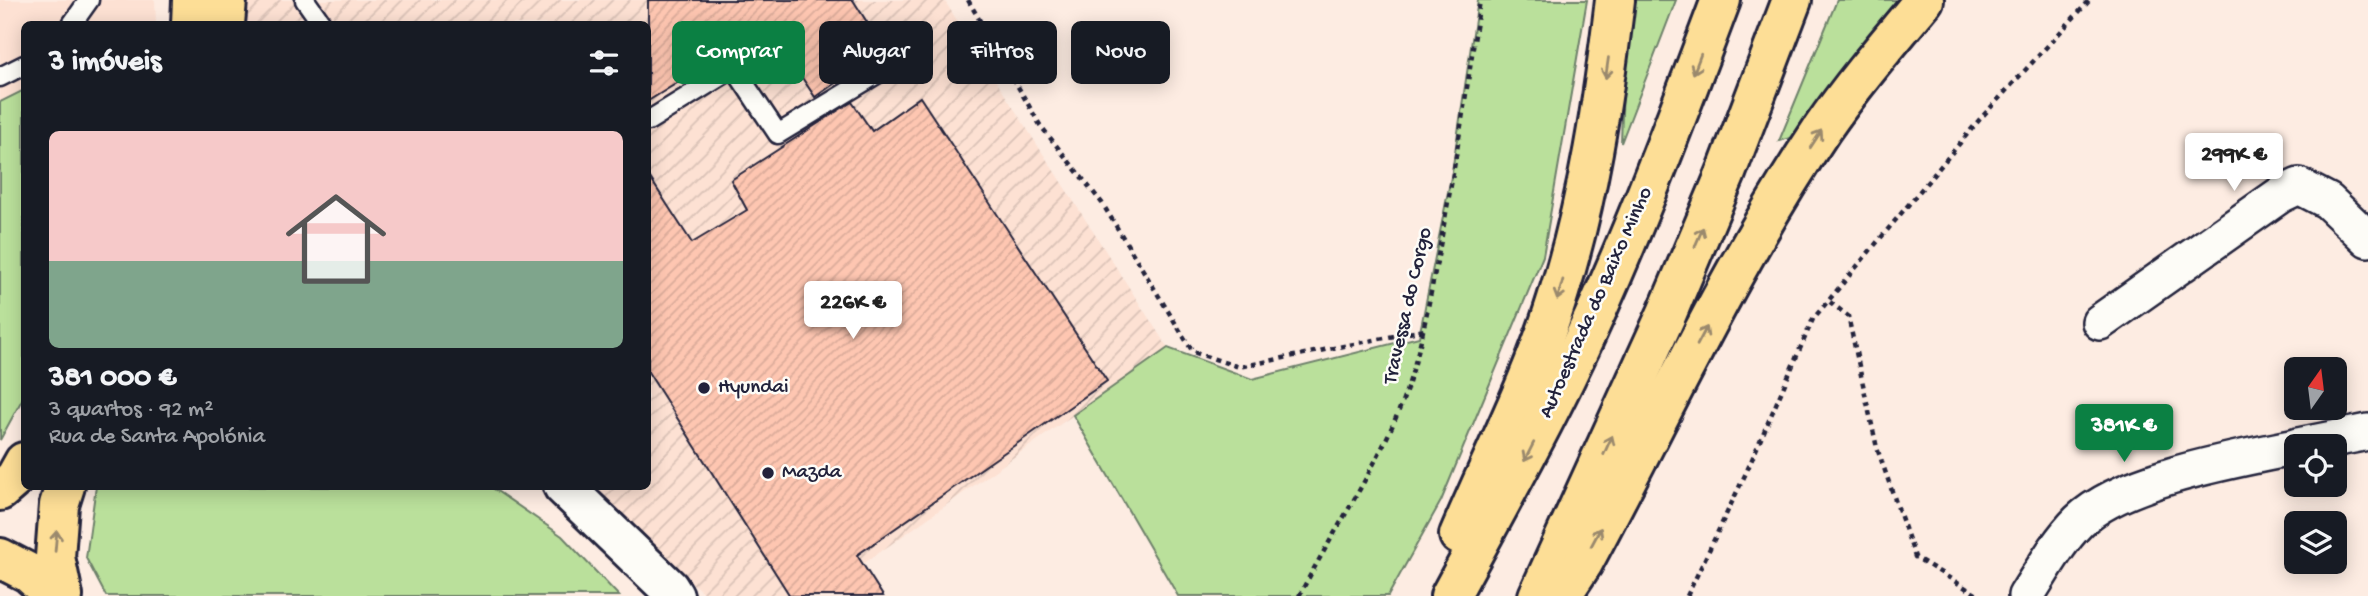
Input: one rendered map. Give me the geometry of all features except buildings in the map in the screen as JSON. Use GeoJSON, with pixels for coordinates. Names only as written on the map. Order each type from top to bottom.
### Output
{"type":"FeatureCollection","features":[{"type":"Feature","properties":{"kind":"main road"},"geometry":{"type":"LineString","coordinates":[[191,21],[192,0]]}},
{"type":"Feature","properties":{"kind":"main road"},"geometry":{"type":"LineString","coordinates":[[225,21],[227,0]]}},
{"type":"Feature","properties":{"kind":"main road"},"geometry":{"type":"LineString","coordinates":[[1433,596],[1533,366],[1557,300],[1577,230],[1594,149],[1615,0]]}},
{"type":"Feature","properties":{"kind":"main road","name":"Autoestrada do Baixo Minho"},"geometry":{"type":"LineString","coordinates":[[1450,596],[1524,462],[1566,377],[1632,229],[1721,0]]}},
{"type":"Feature","properties":{"kind":"main road"},"geometry":{"type":"LineString","coordinates":[[1538,596],[1678,288],[1793,0]]}},
{"type":"Feature","properties":{"kind":"main road"},"geometry":{"type":"LineString","coordinates":[[1561,596],[1583,563],[1779,196],[1822,129],[1865,70],[1924,0]]}},
{"type":"Feature","properties":{"kind":"main road"},"geometry":{"type":"LineString","coordinates":[[0,491],[15,478],[21,468]]}},
{"type":"Feature","properties":{"kind":"main road"},"geometry":{"type":"LineString","coordinates":[[63,596],[55,557],[64,490]]}},
{"type":"Feature","properties":{"kind":"main road"},"geometry":{"type":"LineString","coordinates":[[567,490],[669,588],[674,596]]}},
{"type":"Feature","properties":{"kind":"main road"},"geometry":{"type":"LineString","coordinates":[[0,558],[29,573],[54,596]]}},
{"type":"Feature","properties":{"kind":"street"},"geometry":{"type":"LineString","coordinates":[[2100,322],[2280,195],[2299,186],[2328,201],[2368,239]]}},
{"type":"Feature","properties":{"kind":"street"},"geometry":{"type":"LineString","coordinates":[[2347,436],[2368,432]]}},
{"type":"Feature","properties":{"kind":"street"},"geometry":{"type":"LineString","coordinates":[[2026,596],[2080,521],[2106,503],[2150,484],[2218,463],[2284,450]]}},
{"type":"Feature","properties":{"kind":"lane"},"geometry":{"type":"LineString","coordinates":[[74,21],[89,0]]}},
{"type":"Feature","properties":{"kind":"lane"},"geometry":{"type":"LineString","coordinates":[[305,0],[320,21]]}},
{"type":"Feature","properties":{"kind":"lane"},"geometry":{"type":"LineString","coordinates":[[0,77],[21,66]]}},
{"type":"Feature","properties":{"kind":"lane"},"geometry":{"type":"LineString","coordinates":[[651,119],[734,68],[778,134],[860,84]]}},
{"type":"Feature","properties":{"kind":"path"},"geometry":{"type":"LineString","coordinates":[[968,0],[1040,125],[1102,203],[1193,352],[1239,367],[1424,330]]}},
{"type":"Feature","properties":{"kind":"path","name":"Travessa do Corgo"},"geometry":{"type":"LineString","coordinates":[[1299,596],[1370,472],[1403,400],[1424,330],[1454,175],[1480,0]]}},
{"type":"Feature","properties":{"kind":"path"},"geometry":{"type":"LineString","coordinates":[[1687,596],[1746,473],[1813,320],[1980,119],[2090,0]]}},
{"type":"Feature","properties":{"kind":"path"},"geometry":{"type":"LineString","coordinates":[[1830,302],[1848,316],[1877,448],[1915,557],[1979,596]]}},
{"type":"Feature","properties":{"kind":"shaded area"},"geometry":{"type":"Polygon","coordinates":[[[0,0],[155,0],[156,21],[21,21],[21,92],[0,102],[0,0]]]}},
{"type":"Feature","properties":{"kind":"shaded area"},"geometry":{"type":"Polygon","coordinates":[[[247,0],[944,0],[958,21],[947,21],[947,84],[998,84],[1168,348],[818,596],[707,596],[585,490],[651,490],[651,21],[244,21],[247,0]]]}},
{"type":"Feature","properties":{"kind":"green space"},"geometry":{"type":"Polygon","coordinates":[[[1478,0],[1587,0],[1543,256],[1441,501],[1388,596],[1178,596],[1073,415],[1168,348],[1252,379],[1419,337],[1452,172],[1478,0]]]}},
{"type":"Feature","properties":{"kind":"green space"},"geometry":{"type":"Polygon","coordinates":[[[1631,0],[1676,0],[1621,143],[1623,84],[1631,0]]]}},
{"type":"Feature","properties":{"kind":"green space"},"geometry":{"type":"Polygon","coordinates":[[[1837,0],[1898,0],[1842,69],[1794,137],[1779,141],[1837,0]]]}},
{"type":"Feature","properties":{"kind":"green space"},"geometry":{"type":"Polygon","coordinates":[[[21,92],[21,402],[0,440],[0,102],[21,92]]]}},
{"type":"Feature","properties":{"kind":"green space"},"geometry":{"type":"Polygon","coordinates":[[[95,490],[495,490],[562,536],[619,596],[106,596],[86,558],[95,490]]]}},
{"type":"Feature","properties":{"kind":"place","name":"Hyundai"},"geometry":{"type":"Point","coordinates":[704,388]}},
{"type":"Feature","properties":{"kind":"place","name":"Mazda"},"geometry":{"type":"Point","coordinates":[768,473]}}]}
